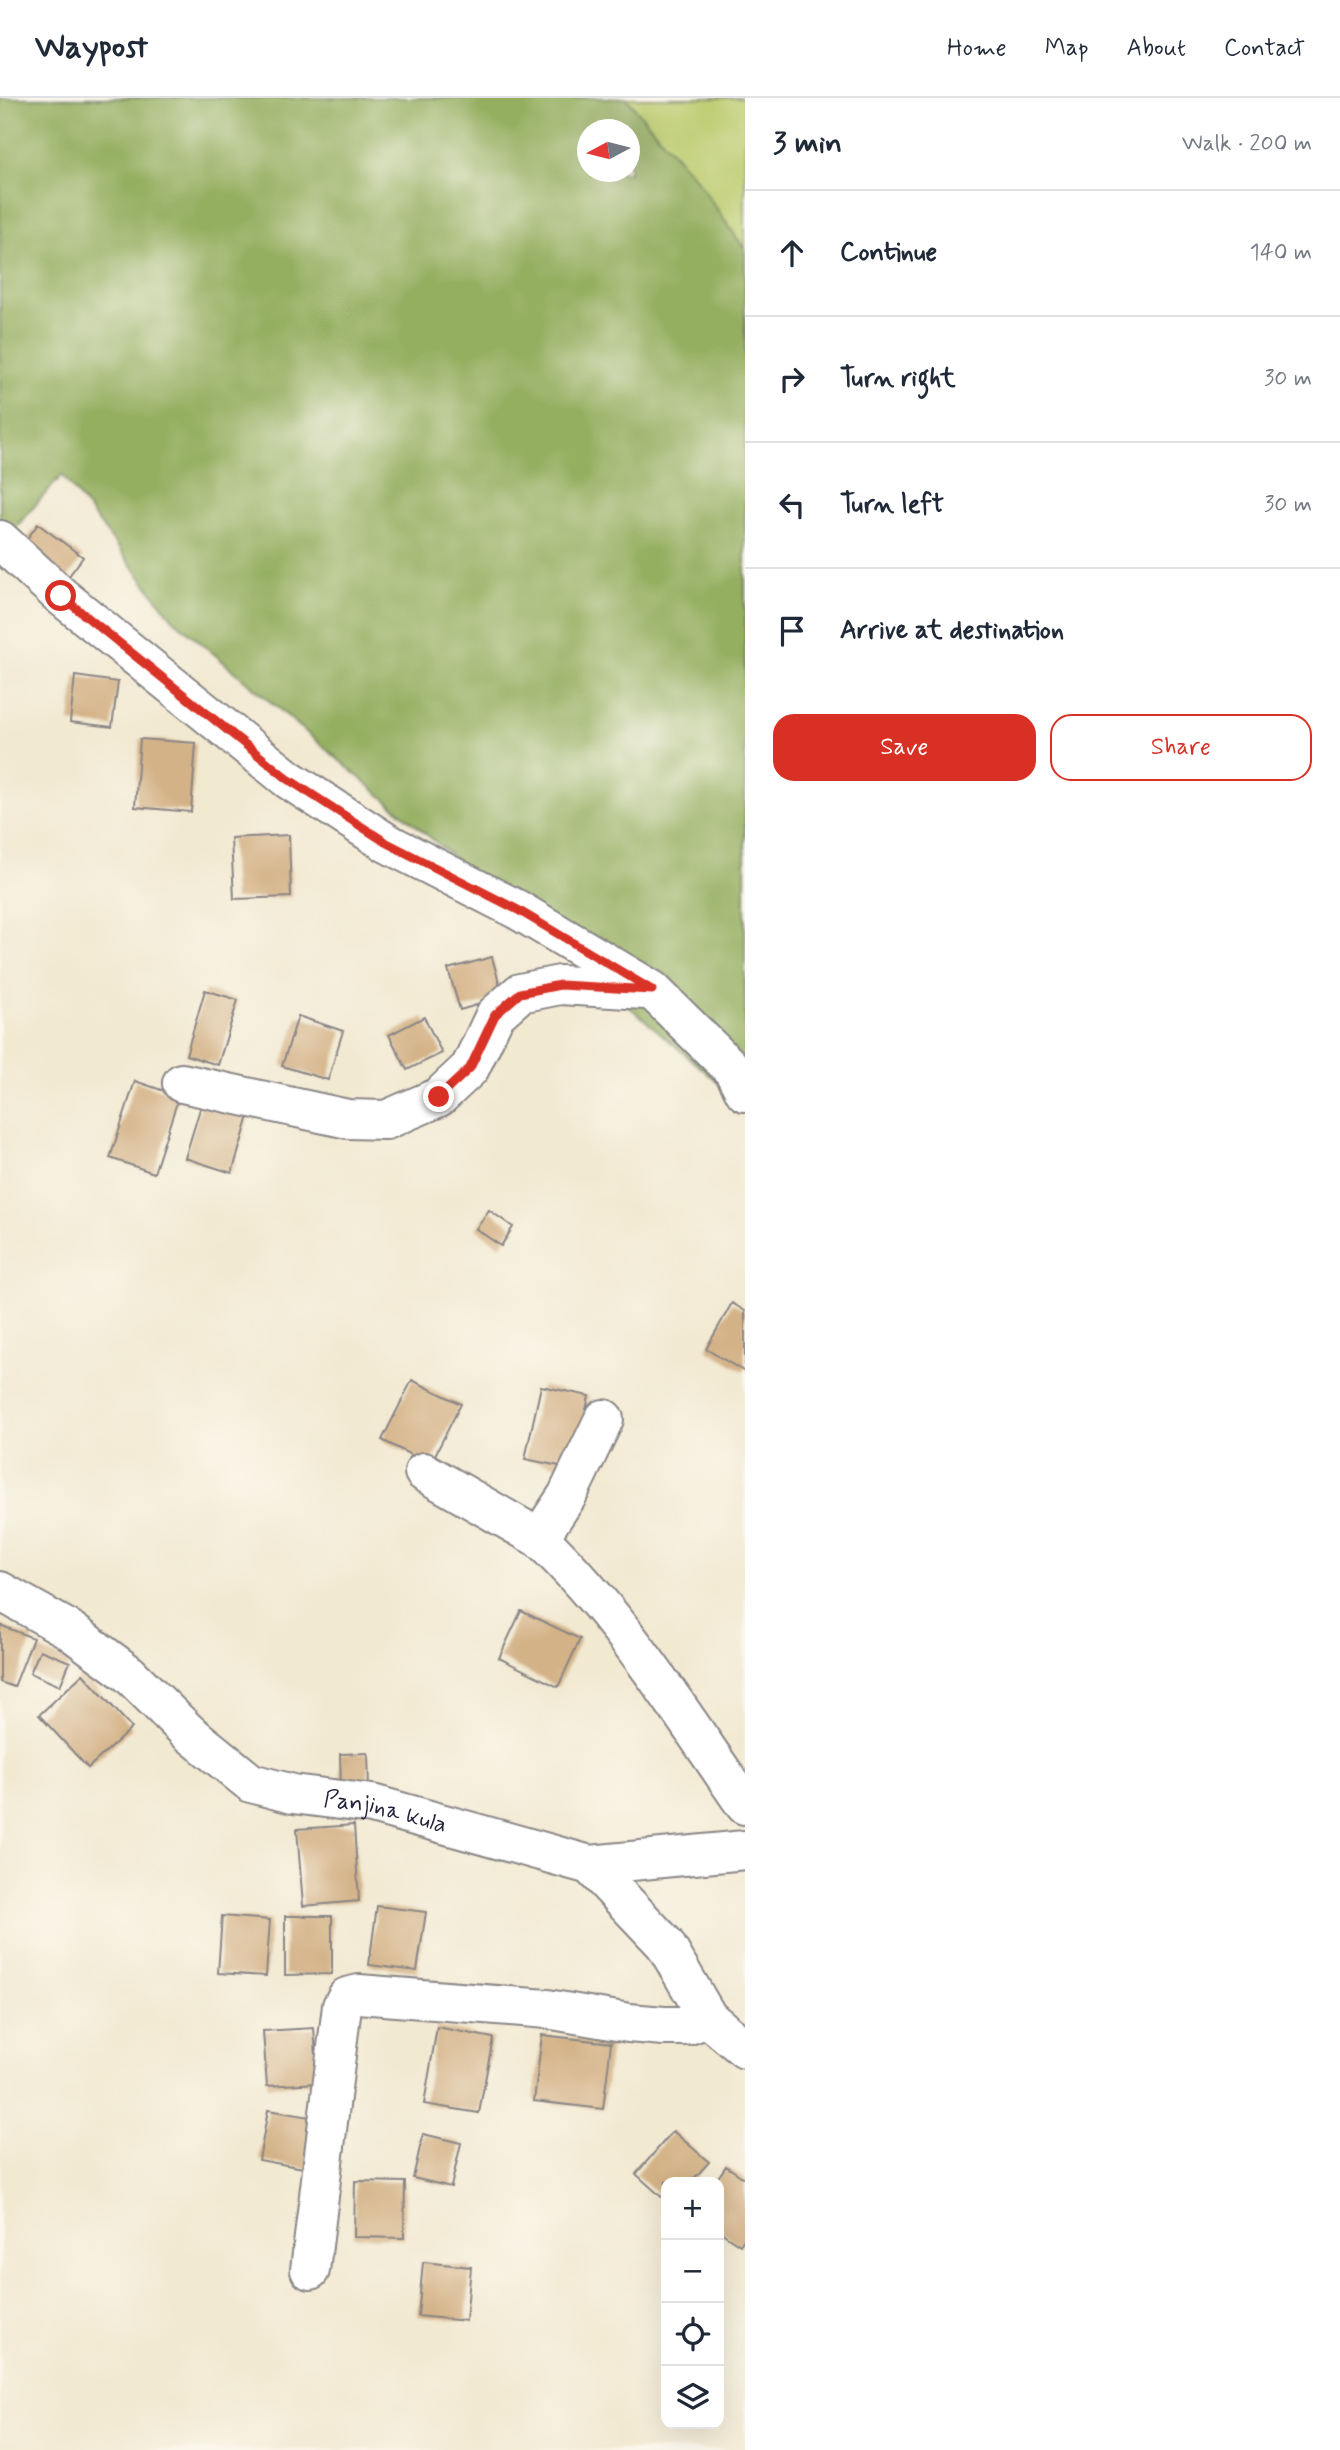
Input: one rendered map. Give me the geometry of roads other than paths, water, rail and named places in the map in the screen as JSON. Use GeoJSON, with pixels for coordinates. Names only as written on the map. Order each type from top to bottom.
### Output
{"type":"FeatureCollection","features":[{"type":"Feature","properties":{"kind":"street"},"geometry":{"type":"LineString","coordinates":[[0,540],[61,596],[288,779],[387,843],[518,910],[652,990],[733,1070],[745,1092]]}},
{"type":"Feature","properties":{"kind":"street"},"geometry":{"type":"LineString","coordinates":[[182,1083],[348,1119],[386,1120],[439,1097],[460,1078],[470,1068],[495,1015],[520,993],[560,985],[652,990]]}},
{"type":"Feature","properties":{"kind":"street"},"geometry":{"type":"LineString","coordinates":[[539,1538],[567,1496],[604,1419]]}},
{"type":"Feature","properties":{"kind":"street"},"geometry":{"type":"LineString","coordinates":[[424,1472],[539,1538],[571,1569],[637,1650],[745,1805]]}},
{"type":"Feature","properties":{"kind":"street","name":"Panjina kula"},"geometry":{"type":"LineString","coordinates":[[0,1591],[68,1629],[129,1674],[188,1732],[251,1783],[293,1794],[372,1804],[590,1865]]}},
{"type":"Feature","properties":{"kind":"street"},"geometry":{"type":"LineString","coordinates":[[590,1865],[745,1850]]}},
{"type":"Feature","properties":{"kind":"street"},"geometry":{"type":"LineString","coordinates":[[590,1865],[665,1944],[709,2018],[745,2049]]}},
{"type":"Feature","properties":{"kind":"street"},"geometry":{"type":"LineString","coordinates":[[310,2270],[342,2006],[347,1997],[359,1994],[547,2009],[664,2026],[686,2026],[709,2018]]}}]}
